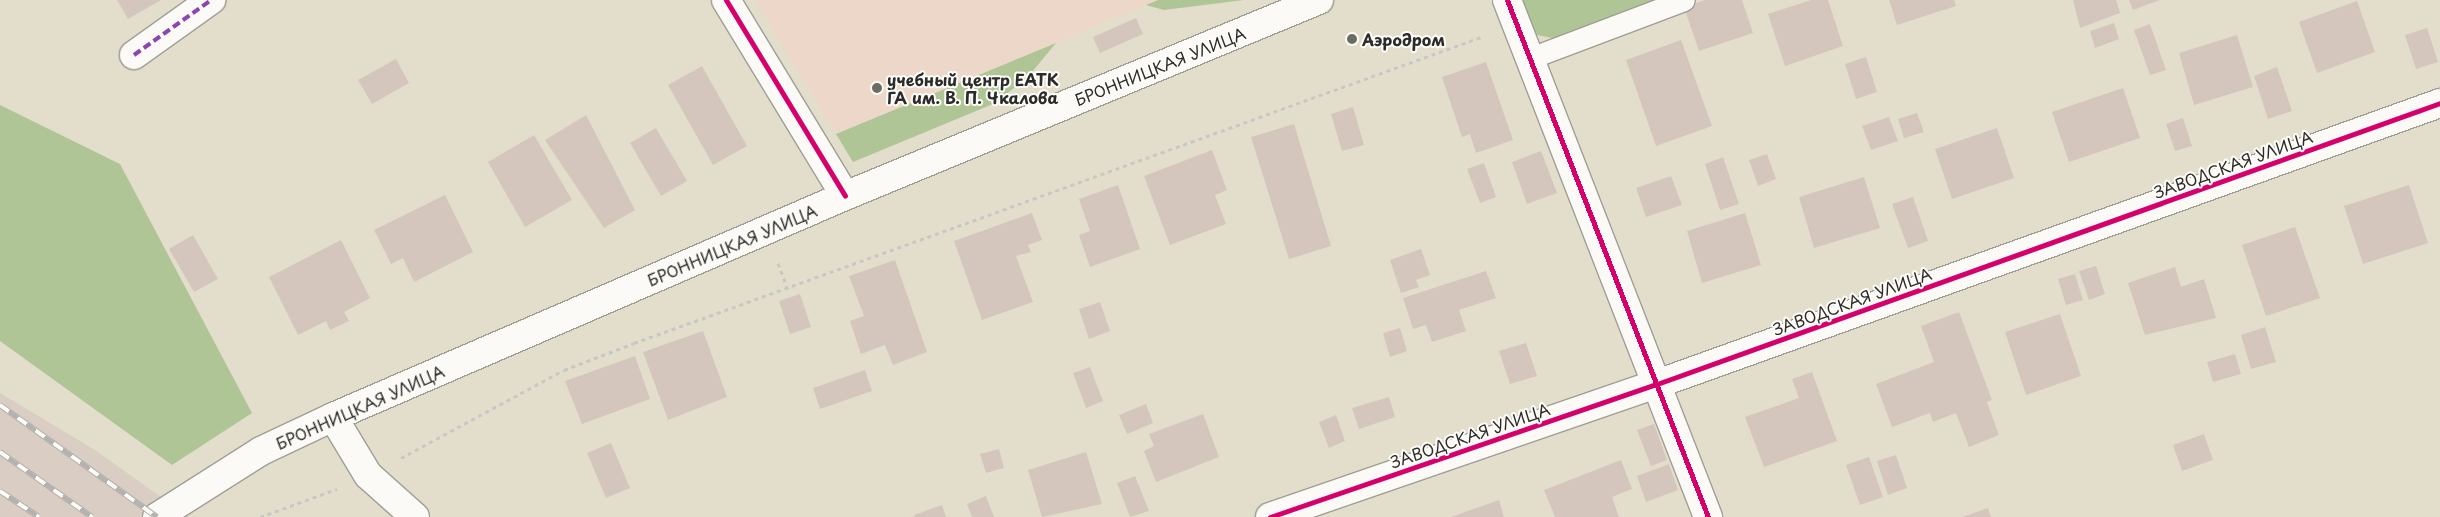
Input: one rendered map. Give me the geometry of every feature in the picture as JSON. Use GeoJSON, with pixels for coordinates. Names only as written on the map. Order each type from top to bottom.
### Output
{"type":"FeatureCollection","features":[{"type":"Feature","properties":{"kind":"street"},"geometry":{"type":"LineString","coordinates":[[134,55],[211,0]]}},
{"type":"Feature","properties":{"kind":"street"},"geometry":{"type":"LineString","coordinates":[[726,0],[846,196]]}},
{"type":"Feature","properties":{"kind":"street","name":"БРОННИЦКАЯ УЛИЦА"},"geometry":{"type":"LineString","coordinates":[[157,517],[260,451],[333,417],[846,196],[1319,0]]}},
{"type":"Feature","properties":{"kind":"street"},"geometry":{"type":"LineString","coordinates":[[1512,12],[1533,57],[1708,517]]}},
{"type":"Feature","properties":{"kind":"street","name":"ЗАВОДСКАЯ УЛИЦА"},"geometry":{"type":"LineString","coordinates":[[1270,517],[1657,384],[2440,103]]}},
{"type":"Feature","properties":{"kind":"street"},"geometry":{"type":"LineString","coordinates":[[333,417],[368,475],[415,517]]}},
{"type":"Feature","properties":{"kind":"lane"},"geometry":{"type":"LineString","coordinates":[[1533,57],[1684,0]]}},
{"type":"Feature","properties":{"kind":"path"},"geometry":{"type":"LineString","coordinates":[[260,517],[368,475],[564,370],[1512,12]]}},
{"type":"Feature","properties":{"kind":"path"},"geometry":{"type":"LineString","coordinates":[[784,254],[776,258],[787,286]]}},
{"type":"Feature","properties":{"kind":"shaded area","name":"учебный центр ЕАТК ГА им. В. П. Чкалова"},"geometry":{"type":"Polygon","coordinates":[[[755,0],[1158,0],[836,134],[755,0]]]}},
{"type":"Feature","properties":{"kind":"shaded area"},"geometry":{"type":"Polygon","coordinates":[[[0,393],[95,450],[189,517],[0,517],[0,393]]]}},
{"type":"Feature","properties":{"kind":"green space"},"geometry":{"type":"Polygon","coordinates":[[[1158,0],[1244,0],[1164,10],[1146,5],[1158,0]]]}},
{"type":"Feature","properties":{"kind":"green space"},"geometry":{"type":"Polygon","coordinates":[[[1520,0],[1661,0],[1557,39],[1537,35],[1520,0]]]}},
{"type":"Feature","properties":{"kind":"green space"},"geometry":{"type":"Polygon","coordinates":[[[1056,43],[1027,78],[993,104],[853,162],[836,134],[1056,43]]]}},
{"type":"Feature","properties":{"kind":"green space"},"geometry":{"type":"Polygon","coordinates":[[[0,105],[120,164],[252,413],[172,465],[0,341],[0,105]]]}},
{"type":"Feature","properties":{"kind":"building"},"geometry":{"type":"Polygon","coordinates":[[[117,0],[161,0],[128,19],[117,0]]]}},
{"type":"Feature","properties":{"kind":"building"},"geometry":{"type":"Polygon","coordinates":[[[1705,0],[1742,0],[1753,33],[1699,51],[1684,7],[1705,0]]]}},
{"type":"Feature","properties":{"kind":"building"},"geometry":{"type":"Polygon","coordinates":[[[1811,0],[1828,0],[1843,46],[1785,66],[1768,14],[1811,0]]]}},
{"type":"Feature","properties":{"kind":"building"},"geometry":{"type":"Polygon","coordinates":[[[1889,0],[1954,0],[1956,6],[1897,25],[1889,0]]]}},
{"type":"Feature","properties":{"kind":"building"},"geometry":{"type":"Polygon","coordinates":[[[2073,0],[2116,0],[2120,13],[2080,28],[2073,0]]]}},
{"type":"Feature","properties":{"kind":"building"},"geometry":{"type":"Polygon","coordinates":[[[2129,0],[2160,0],[2133,10],[2129,0]]]}},
{"type":"Feature","properties":{"kind":"building"},"geometry":{"type":"Polygon","coordinates":[[[2357,1],[2375,52],[2317,73],[2299,22],[2357,1]]]}},
{"type":"Feature","properties":{"kind":"building"},"geometry":{"type":"Polygon","coordinates":[[[1136,18],[1143,34],[1100,53],[1093,37],[1136,18]]]}},
{"type":"Feature","properties":{"kind":"building"},"geometry":{"type":"Polygon","coordinates":[[[2114,23],[2119,39],[2095,48],[2090,31],[2114,23]]]}},
{"type":"Feature","properties":{"kind":"building"},"geometry":{"type":"Polygon","coordinates":[[[2150,24],[2166,70],[2150,75],[2134,30],[2150,24]]]}},
{"type":"Feature","properties":{"kind":"building"},"geometry":{"type":"Polygon","coordinates":[[[2427,28],[2438,62],[2416,69],[2405,35],[2427,28]]]}},
{"type":"Feature","properties":{"kind":"building"},"geometry":{"type":"Polygon","coordinates":[[[2237,35],[2253,87],[2194,105],[2179,53],[2237,35]]]}},
{"type":"Feature","properties":{"kind":"building"},"geometry":{"type":"Polygon","coordinates":[[[1681,40],[1712,126],[1656,146],[1626,60],[1681,40]]]}},
{"type":"Feature","properties":{"kind":"building"},"geometry":{"type":"Polygon","coordinates":[[[1866,57],[1877,92],[1856,99],[1845,64],[1866,57]]]}},
{"type":"Feature","properties":{"kind":"building"},"geometry":{"type":"Polygon","coordinates":[[[396,59],[409,83],[372,104],[358,80],[396,59]]]}},
{"type":"Feature","properties":{"kind":"building"},"geometry":{"type":"Polygon","coordinates":[[[1486,62],[1513,140],[1476,153],[1470,134],[1462,137],[1442,77],[1486,62]]]}},
{"type":"Feature","properties":{"kind":"building"},"geometry":{"type":"Polygon","coordinates":[[[702,66],[747,146],[713,165],[668,85],[702,66]]]}},
{"type":"Feature","properties":{"kind":"building"},"geometry":{"type":"Polygon","coordinates":[[[2277,67],[2292,111],[2268,119],[2254,76],[2277,67]]]}},
{"type":"Feature","properties":{"kind":"building"},"geometry":{"type":"Polygon","coordinates":[[[2123,88],[2140,138],[2069,162],[2052,112],[2123,88]]]}},
{"type":"Feature","properties":{"kind":"building"},"geometry":{"type":"Polygon","coordinates":[[[1353,107],[1364,145],[1342,151],[1331,114],[1353,107]]]}},
{"type":"Feature","properties":{"kind":"building"},"geometry":{"type":"Polygon","coordinates":[[[1917,113],[1924,132],[1904,138],[1898,119],[1917,113]]]}},
{"type":"Feature","properties":{"kind":"building"},"geometry":{"type":"Polygon","coordinates":[[[586,115],[635,210],[604,228],[545,140],[586,115]]]}},
{"type":"Feature","properties":{"kind":"building"},"geometry":{"type":"Polygon","coordinates":[[[1889,117],[1898,141],[1871,150],[1862,126],[1889,117]]]}},
{"type":"Feature","properties":{"kind":"building"},"geometry":{"type":"Polygon","coordinates":[[[2183,118],[2192,146],[2175,151],[2166,124],[2183,118]]]}},
{"type":"Feature","properties":{"kind":"building"},"geometry":{"type":"Polygon","coordinates":[[[1294,124],[1331,246],[1289,259],[1251,137],[1294,124]]]}},
{"type":"Feature","properties":{"kind":"building"},"geometry":{"type":"Polygon","coordinates":[[[656,128],[687,181],[661,196],[630,143],[656,128]]]}},
{"type":"Feature","properties":{"kind":"building"},"geometry":{"type":"Polygon","coordinates":[[[1997,128],[2014,178],[1952,199],[1935,149],[1997,128]]]}},
{"type":"Feature","properties":{"kind":"building"},"geometry":{"type":"Polygon","coordinates":[[[534,135],[572,200],[525,227],[488,162],[534,135]]]}},
{"type":"Feature","properties":{"kind":"building"},"geometry":{"type":"Polygon","coordinates":[[[1212,150],[1227,190],[1215,195],[1226,224],[1170,245],[1144,176],[1212,150]]]}},
{"type":"Feature","properties":{"kind":"building"},"geometry":{"type":"Polygon","coordinates":[[[1541,151],[1557,193],[1527,204],[1512,162],[1541,151]]]}},
{"type":"Feature","properties":{"kind":"building"},"geometry":{"type":"Polygon","coordinates":[[[1767,154],[1776,179],[1758,186],[1749,160],[1767,154]]]}},
{"type":"Feature","properties":{"kind":"building"},"geometry":{"type":"Polygon","coordinates":[[[1723,157],[1739,204],[1720,210],[1705,164],[1723,157]]]}},
{"type":"Feature","properties":{"kind":"building"},"geometry":{"type":"Polygon","coordinates":[[[1484,163],[1496,197],[1480,203],[1467,169],[1484,163]]]}},
{"type":"Feature","properties":{"kind":"building"},"geometry":{"type":"Polygon","coordinates":[[[1671,176],[1682,205],[1646,217],[1636,188],[1671,176]]]}},
{"type":"Feature","properties":{"kind":"building"},"geometry":{"type":"Polygon","coordinates":[[[1864,177],[1880,228],[1814,248],[1799,197],[1864,177]]]}},
{"type":"Feature","properties":{"kind":"building"},"geometry":{"type":"Polygon","coordinates":[[[1118,185],[1140,249],[1090,267],[1079,235],[1090,231],[1079,199],[1118,185]]]}},
{"type":"Feature","properties":{"kind":"building"},"geometry":{"type":"Polygon","coordinates":[[[2409,185],[2428,243],[2363,264],[2344,206],[2409,185]]]}},
{"type":"Feature","properties":{"kind":"building"},"geometry":{"type":"Polygon","coordinates":[[[445,195],[473,252],[414,282],[403,258],[391,264],[374,230],[445,195]]]}},
{"type":"Feature","properties":{"kind":"building"},"geometry":{"type":"Polygon","coordinates":[[[1913,197],[1928,241],[1908,248],[1892,204],[1913,197]]]}},
{"type":"Feature","properties":{"kind":"building"},"geometry":{"type":"Polygon","coordinates":[[[1032,213],[1042,240],[1028,245],[1031,252],[1016,256],[1033,302],[982,320],[954,241],[1032,213]]]}},
{"type":"Feature","properties":{"kind":"building"},"geometry":{"type":"Polygon","coordinates":[[[1745,213],[1761,265],[1702,283],[1687,231],[1745,213]]]}},
{"type":"Feature","properties":{"kind":"building"},"geometry":{"type":"Polygon","coordinates":[[[2295,227],[2320,298],[2266,316],[2242,245],[2295,227]]]}},
{"type":"Feature","properties":{"kind":"building"},"geometry":{"type":"Polygon","coordinates":[[[193,235],[218,279],[194,292],[169,249],[193,235]]]}},
{"type":"Feature","properties":{"kind":"building"},"geometry":{"type":"Polygon","coordinates":[[[341,240],[370,298],[344,312],[349,321],[330,330],[326,321],[298,335],[269,277],[341,240]]]}},
{"type":"Feature","properties":{"kind":"building"},"geometry":{"type":"Polygon","coordinates":[[[1421,249],[1430,275],[1416,280],[1419,287],[1401,293],[1390,260],[1421,249]]]}},
{"type":"Feature","properties":{"kind":"building"},"geometry":{"type":"Polygon","coordinates":[[[895,260],[927,352],[893,365],[885,345],[861,354],[850,321],[864,316],[849,276],[895,260]]]}},
{"type":"Feature","properties":{"kind":"building"},"geometry":{"type":"Polygon","coordinates":[[[2096,266],[2105,294],[2089,300],[2079,271],[2096,266]]]}},
{"type":"Feature","properties":{"kind":"building"},"geometry":{"type":"Polygon","coordinates":[[[2175,267],[2181,287],[2204,279],[2216,318],[2145,335],[2128,283],[2175,267]]]}},
{"type":"Feature","properties":{"kind":"building"},"geometry":{"type":"Polygon","coordinates":[[[1486,271],[1496,298],[1459,310],[1466,331],[1432,342],[1426,325],[1413,329],[1403,298],[1486,271]]]}},
{"type":"Feature","properties":{"kind":"building"},"geometry":{"type":"Polygon","coordinates":[[[2075,274],[2083,300],[2066,305],[2058,279],[2075,274]]]}},
{"type":"Feature","properties":{"kind":"building"},"geometry":{"type":"Polygon","coordinates":[[[800,294],[811,327],[790,334],[779,301],[800,294]]]}},
{"type":"Feature","properties":{"kind":"building"},"geometry":{"type":"Polygon","coordinates":[[[1100,302],[1110,331],[1089,339],[1079,309],[1100,302]]]}},
{"type":"Feature","properties":{"kind":"building"},"geometry":{"type":"Polygon","coordinates":[[[1959,312],[1992,400],[1987,402],[1999,435],[1969,447],[1956,413],[1933,422],[1930,413],[1892,427],[1876,384],[1934,362],[1921,326],[1959,312]]]}},
{"type":"Feature","properties":{"kind":"building"},"geometry":{"type":"Polygon","coordinates":[[[2060,314],[2081,376],[2026,395],[2005,332],[2060,314]]]}},
{"type":"Feature","properties":{"kind":"building"},"geometry":{"type":"Polygon","coordinates":[[[2265,327],[2276,362],[2251,369],[2241,335],[2265,327]]]}},
{"type":"Feature","properties":{"kind":"building"},"geometry":{"type":"Polygon","coordinates":[[[1400,328],[1407,351],[1390,357],[1383,333],[1400,328]]]}},
{"type":"Feature","properties":{"kind":"building"},"geometry":{"type":"Polygon","coordinates":[[[703,331],[727,397],[668,420],[643,352],[703,331]]]}},
{"type":"Feature","properties":{"kind":"building"},"geometry":{"type":"Polygon","coordinates":[[[1526,343],[1537,376],[1510,384],[1499,351],[1526,343]]]}},
{"type":"Feature","properties":{"kind":"building"},"geometry":{"type":"Polygon","coordinates":[[[2235,354],[2241,374],[2213,382],[2207,362],[2235,354]]]}},
{"type":"Feature","properties":{"kind":"building"},"geometry":{"type":"Polygon","coordinates":[[[635,356],[650,399],[582,424],[565,381],[635,356]]]}},
{"type":"Feature","properties":{"kind":"building"},"geometry":{"type":"Polygon","coordinates":[[[1090,367],[1103,401],[1086,408],[1073,373],[1090,367]]]}},
{"type":"Feature","properties":{"kind":"building"},"geometry":{"type":"Polygon","coordinates":[[[865,370],[872,391],[820,409],[813,388],[865,370]]]}},
{"type":"Feature","properties":{"kind":"building"},"geometry":{"type":"Polygon","coordinates":[[[1812,372],[1837,441],[1764,467],[1745,417],[1799,398],[1792,379],[1812,372]]]}},
{"type":"Feature","properties":{"kind":"building"},"geometry":{"type":"Polygon","coordinates":[[[1389,397],[1395,417],[1359,429],[1352,408],[1389,397]]]}},
{"type":"Feature","properties":{"kind":"building"},"geometry":{"type":"Polygon","coordinates":[[[1146,404],[1153,423],[1127,434],[1119,415],[1146,404]]]}},
{"type":"Feature","properties":{"kind":"building"},"geometry":{"type":"Polygon","coordinates":[[[1203,414],[1219,457],[1156,482],[1144,451],[1154,446],[1149,434],[1203,414]]]}},
{"type":"Feature","properties":{"kind":"building"},"geometry":{"type":"Polygon","coordinates":[[[1336,415],[1345,441],[1329,448],[1319,422],[1336,415]]]}},
{"type":"Feature","properties":{"kind":"building"},"geometry":{"type":"Polygon","coordinates":[[[1654,424],[1667,460],[1651,466],[1637,430],[1654,424]]]}},
{"type":"Feature","properties":{"kind":"building"},"geometry":{"type":"Polygon","coordinates":[[[2204,434],[2213,460],[2182,471],[2173,445],[2204,434]]]}},
{"type":"Feature","properties":{"kind":"building"},"geometry":{"type":"Polygon","coordinates":[[[611,443],[630,488],[606,498],[587,453],[611,443]]]}},
{"type":"Feature","properties":{"kind":"building"},"geometry":{"type":"Polygon","coordinates":[[[999,449],[1004,468],[986,473],[980,454],[999,449]]]}},
{"type":"Feature","properties":{"kind":"building"},"geometry":{"type":"Polygon","coordinates":[[[1086,452],[1102,504],[1042,517],[1028,470],[1086,452]]]}},
{"type":"Feature","properties":{"kind":"building"},"geometry":{"type":"Polygon","coordinates":[[[1896,455],[1907,488],[1888,495],[1877,461],[1896,455]]]}},
{"type":"Feature","properties":{"kind":"building"},"geometry":{"type":"Polygon","coordinates":[[[1869,457],[1883,497],[1860,505],[1846,465],[1869,457]]]}},
{"type":"Feature","properties":{"kind":"building"},"geometry":{"type":"Polygon","coordinates":[[[1621,460],[1632,489],[1612,497],[1619,517],[1555,517],[1544,490],[1621,460]]]}},
{"type":"Feature","properties":{"kind":"building"},"geometry":{"type":"Polygon","coordinates":[[[1669,464],[1678,490],[1646,502],[1637,476],[1669,464]]]}},
{"type":"Feature","properties":{"kind":"building"},"geometry":{"type":"Polygon","coordinates":[[[1135,476],[1149,511],[1130,517],[1117,483],[1135,476]]]}},
{"type":"Feature","properties":{"kind":"building"},"geometry":{"type":"Polygon","coordinates":[[[986,496],[994,517],[972,517],[967,504],[986,496]]]}},
{"type":"Feature","properties":{"kind":"building"},"geometry":{"type":"Polygon","coordinates":[[[1499,500],[1504,517],[1451,517],[1499,500]]]}},
{"type":"Feature","properties":{"kind":"building"},"geometry":{"type":"Polygon","coordinates":[[[942,505],[946,517],[915,517],[914,515],[942,505]]]}},
{"type":"Feature","properties":{"kind":"building"},"geometry":{"type":"Polygon","coordinates":[[[1988,508],[1991,517],[1962,517],[1988,508]]]}},
{"type":"Feature","properties":{"kind":"railway"},"geometry":{"type":"LineString","coordinates":[[0,405],[157,517]]}},
{"type":"Feature","properties":{"kind":"railway"},"geometry":{"type":"LineString","coordinates":[[0,452],[92,517]]}},
{"type":"Feature","properties":{"kind":"railway"},"geometry":{"type":"LineString","coordinates":[[0,491],[39,517]]}},
{"type":"Feature","properties":{"kind":"marked path"},"geometry":{"type":"LineString","coordinates":[[134,55],[211,0]]}},
{"type":"Feature","properties":{"kind":"cycle path"},"geometry":{"type":"LineString","coordinates":[[726,0],[845,196]]}},
{"type":"Feature","properties":{"kind":"cycle path"},"geometry":{"type":"LineString","coordinates":[[1507,0],[1708,517]]}},
{"type":"Feature","properties":{"kind":"cycle path"},"geometry":{"type":"LineString","coordinates":[[1270,517],[1657,384],[2440,103]]}},
{"type":"Feature","properties":{"kind":"place","name":"Аэродром"},"geometry":{"type":"Point","coordinates":[1352,39]}},
{"type":"Feature","properties":{"kind":"place","name":"учебный центр ЕАТК ГА им. В. П. Чкалова"},"geometry":{"type":"Point","coordinates":[877,88]}}]}
